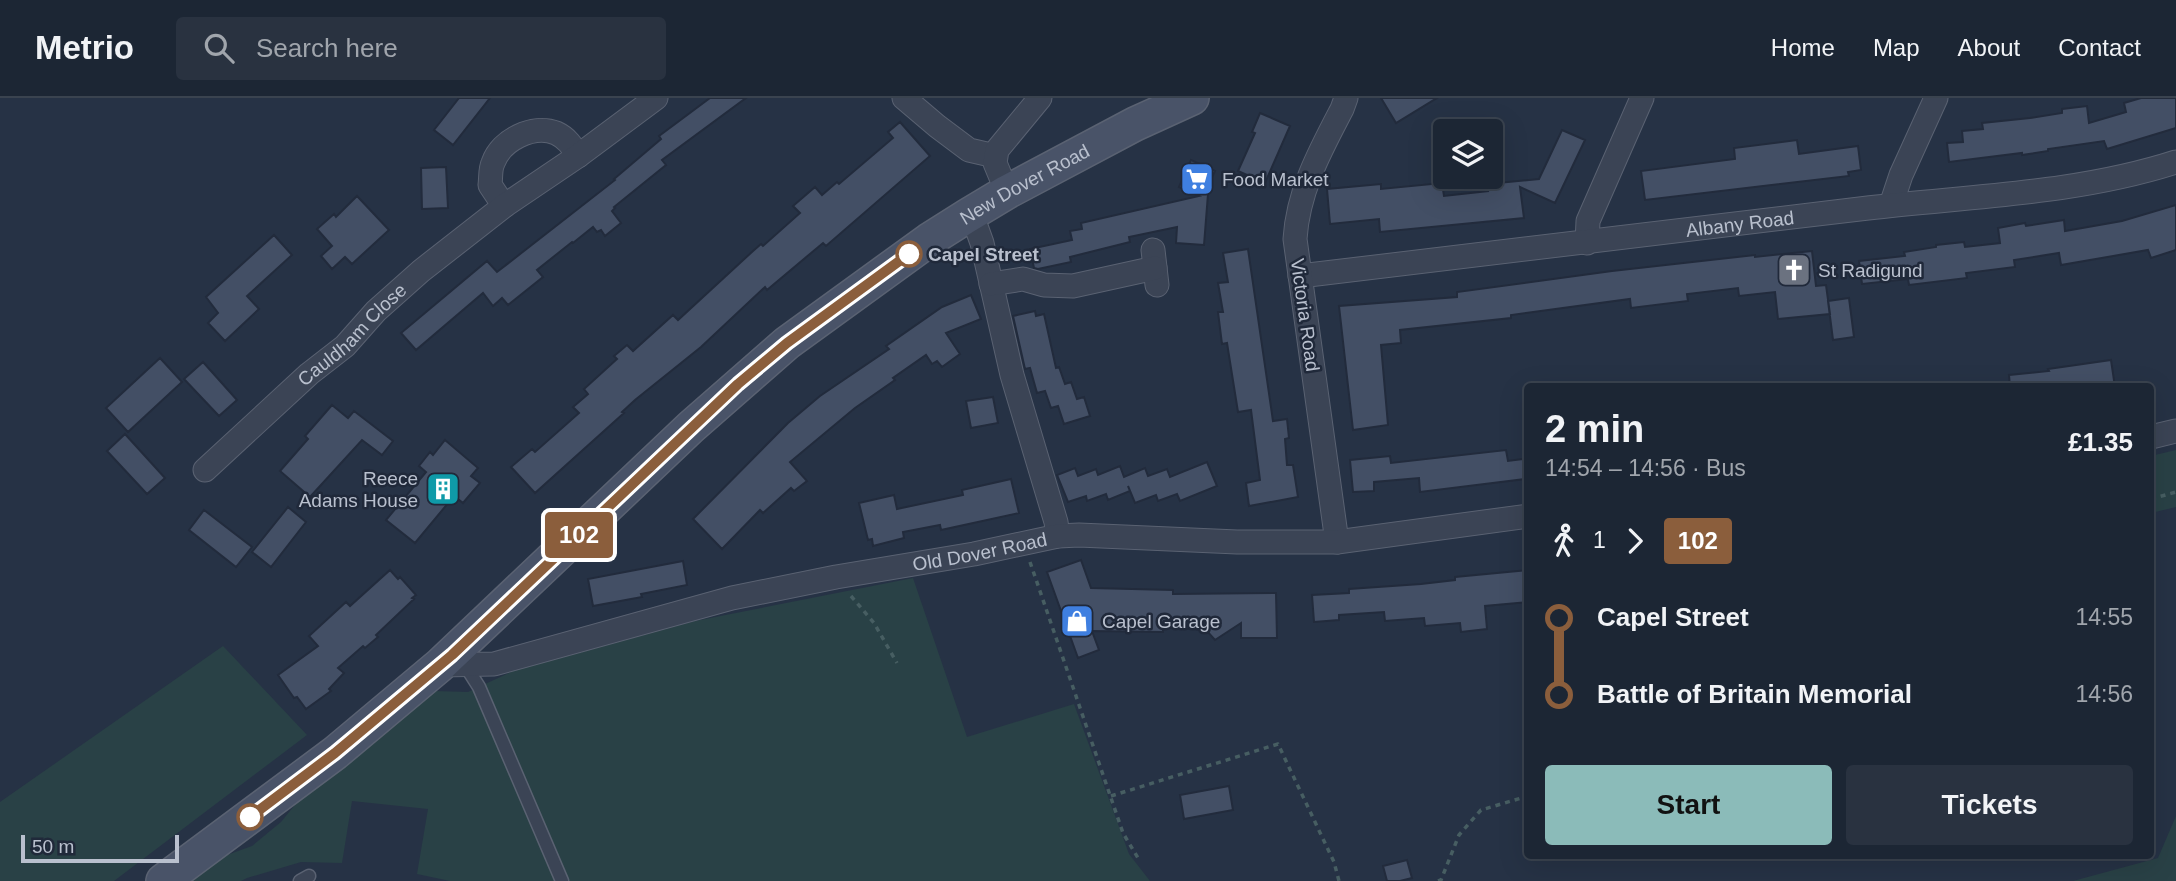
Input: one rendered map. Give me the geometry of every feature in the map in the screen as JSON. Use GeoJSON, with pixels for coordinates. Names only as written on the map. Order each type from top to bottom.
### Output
{"type":"FeatureCollection","features":[{"type":"Feature","properties":{"kind":"main road","name":"New Dover Road"},"geometry":{"type":"LineString","coordinates":[[163,881],[452,665],[738,384],[787,343],[919,247],[967,216],[1135,124],[1192,98]]}},
{"type":"Feature","properties":{"kind":"street","name":"Cauldham Close"},"geometry":{"type":"LineString","coordinates":[[205,470],[272,407],[345,346],[376,311],[421,271],[504,206],[578,156],[656,98]]}},
{"type":"Feature","properties":{"kind":"street"},"geometry":{"type":"LineString","coordinates":[[904,98],[969,150],[995,156]]}},
{"type":"Feature","properties":{"kind":"street"},"geometry":{"type":"LineString","coordinates":[[1007,192],[995,163],[995,156],[1000,146],[1040,98]]}},
{"type":"Feature","properties":{"kind":"street","name":"Victoria Road"},"geometry":{"type":"LineString","coordinates":[[1337,542],[1295,239],[1300,199],[1346,98]]}},
{"type":"Feature","properties":{"kind":"street"},"geometry":{"type":"LineString","coordinates":[[1587,243],[1588,220],[1642,98]]}},
{"type":"Feature","properties":{"kind":"street"},"geometry":{"type":"LineString","coordinates":[[1891,205],[1901,175],[1936,98]]}},
{"type":"Feature","properties":{"kind":"street"},"geometry":{"type":"LineString","coordinates":[[504,206],[490,185],[492,163],[505,144],[523,134],[554,132],[569,141],[578,156]]}},
{"type":"Feature","properties":{"kind":"street","name":"Albany Road"},"geometry":{"type":"LineString","coordinates":[[1300,276],[2094,183],[2176,162]]}},
{"type":"Feature","properties":{"kind":"street"},"geometry":{"type":"LineString","coordinates":[[967,216],[979,236],[1012,375],[1058,537]]}},
{"type":"Feature","properties":{"kind":"street"},"geometry":{"type":"LineString","coordinates":[[991,284],[1023,279],[1044,285],[1073,286],[1155,268]]}},
{"type":"Feature","properties":{"kind":"street"},"geometry":{"type":"LineString","coordinates":[[2154,436],[2176,431]]}},
{"type":"Feature","properties":{"kind":"street","name":"Old Dover Road"},"geometry":{"type":"LineString","coordinates":[[452,665],[494,664],[732,598],[1058,537],[1337,542],[1524,517]]}},
{"type":"Feature","properties":{"kind":"lane"},"geometry":{"type":"LineString","coordinates":[[452,665],[479,687],[562,881]]}},
{"type":"Feature","properties":{"kind":"path"},"geometry":{"type":"LineString","coordinates":[[2154,498],[2176,492]]}},
{"type":"Feature","properties":{"kind":"path"},"geometry":{"type":"LineString","coordinates":[[1024,543],[1123,833],[1138,858]]}},
{"type":"Feature","properties":{"kind":"path"},"geometry":{"type":"LineString","coordinates":[[836,577],[874,623],[897,663]]}},
{"type":"Feature","properties":{"kind":"path"},"geometry":{"type":"LineString","coordinates":[[1111,796],[1278,744],[1334,862],[1339,881]]}},
{"type":"Feature","properties":{"kind":"path"},"geometry":{"type":"LineString","coordinates":[[1438,881],[1441,880],[1459,835],[1481,810],[1524,797]]}},
{"type":"Feature","properties":{"kind":"green space"},"geometry":{"type":"Polygon","coordinates":[[[2176,450],[2176,507],[2154,512],[2154,455],[2176,450]]]}},
{"type":"Feature","properties":{"kind":"green space"},"geometry":{"type":"Polygon","coordinates":[[[913,578],[967,737],[1074,704],[1129,854],[1150,881],[450,881],[417,874],[428,809],[352,801],[342,863],[301,862],[241,881],[180,881],[216,859],[252,846],[281,822],[303,795],[434,691],[468,692],[513,671],[695,621],[913,578]]]}},
{"type":"Feature","properties":{"kind":"green space"},"geometry":{"type":"Polygon","coordinates":[[[223,646],[307,735],[114,881],[0,881],[0,802],[223,646]]]}},
{"type":"Feature","properties":{"kind":"green space"},"geometry":{"type":"Polygon","coordinates":[[[2176,816],[2176,881],[2073,881],[2158,858],[2176,816]]]}},
{"type":"Feature","properties":{"kind":"building"},"geometry":{"type":"Polygon","coordinates":[[[459,98],[490,98],[453,145],[434,130],[459,98]]]}},
{"type":"Feature","properties":{"kind":"building"},"geometry":{"type":"Polygon","coordinates":[[[710,98],[746,98],[662,160],[666,165],[614,207],[612,211],[621,223],[605,236],[601,230],[597,232],[593,227],[537,270],[543,277],[508,305],[502,298],[493,306],[483,293],[416,350],[401,333],[487,261],[497,272],[615,180],[661,139],[659,136],[710,98]]]}},
{"type":"Feature","properties":{"kind":"building"},"geometry":{"type":"Polygon","coordinates":[[[1381,98],[1437,98],[1396,123],[1381,98]]]}},
{"type":"Feature","properties":{"kind":"building"},"geometry":{"type":"Polygon","coordinates":[[[2141,98],[2176,98],[2176,128],[2107,149],[2104,141],[2022,155],[1949,162],[1947,143],[1963,142],[1962,131],[1983,129],[1982,123],[2062,113],[2062,109],[2087,106],[2089,123],[2126,112],[2124,103],[2141,98]]]}},
{"type":"Feature","properties":{"kind":"building"},"geometry":{"type":"Polygon","coordinates":[[[1260,113],[1290,126],[1265,183],[1238,171],[1255,133],[1252,132],[1260,113]]]}},
{"type":"Feature","properties":{"kind":"building"},"geometry":{"type":"Polygon","coordinates":[[[900,122],[930,156],[826,246],[823,243],[767,290],[765,287],[701,347],[635,400],[535,493],[511,467],[532,449],[535,452],[579,413],[573,407],[588,394],[584,389],[617,359],[614,356],[627,345],[633,351],[673,315],[678,320],[753,251],[761,244],[763,246],[800,213],[793,206],[815,187],[822,195],[837,182],[839,184],[893,138],[888,132],[900,122]]]}},
{"type":"Feature","properties":{"kind":"building"},"geometry":{"type":"Polygon","coordinates":[[[1562,130],[1585,140],[1555,203],[1520,187],[1524,218],[1380,232],[1379,219],[1330,224],[1327,189],[1381,184],[1381,189],[1433,184],[1433,189],[1443,189],[1444,196],[1503,189],[1503,182],[1539,179],[1562,130]]]}},
{"type":"Feature","properties":{"kind":"building"},"geometry":{"type":"Polygon","coordinates":[[[1797,140],[1799,154],[1858,146],[1861,170],[1848,172],[1849,176],[1645,200],[1641,171],[1735,159],[1734,148],[1797,140]]]}},
{"type":"Feature","properties":{"kind":"building"},"geometry":{"type":"Polygon","coordinates":[[[1191,160],[1215,171],[1204,194],[1208,194],[1204,245],[1176,243],[1177,227],[1129,237],[1130,242],[1070,257],[1071,262],[1034,268],[1030,249],[1072,240],[1070,231],[1082,229],[1081,223],[1199,196],[1179,187],[1191,160]]]}},
{"type":"Feature","properties":{"kind":"building"},"geometry":{"type":"Polygon","coordinates":[[[446,167],[448,208],[422,209],[421,168],[446,167]]]}},
{"type":"Feature","properties":{"kind":"building"},"geometry":{"type":"Polygon","coordinates":[[[357,196],[389,230],[352,264],[345,257],[332,269],[321,256],[332,246],[317,229],[334,214],[336,217],[357,196]]]}},
{"type":"Feature","properties":{"kind":"building"},"geometry":{"type":"Polygon","coordinates":[[[2176,205],[2176,250],[2151,258],[2148,250],[2061,265],[2059,253],[2014,260],[2015,267],[1966,273],[1967,278],[1909,285],[1908,279],[1862,284],[1859,261],[1905,256],[1904,252],[1936,245],[1964,242],[1965,247],[2000,243],[1998,228],[2025,223],[2026,226],[2064,220],[2065,231],[2122,221],[2176,205]]]}},
{"type":"Feature","properties":{"kind":"building"},"geometry":{"type":"Polygon","coordinates":[[[274,235],[292,255],[247,296],[259,309],[225,341],[208,323],[218,313],[206,297],[274,235]]]}},
{"type":"Feature","properties":{"kind":"building"},"geometry":{"type":"Polygon","coordinates":[[[1248,249],[1273,421],[1287,419],[1287,465],[1293,465],[1298,497],[1249,506],[1246,483],[1260,480],[1251,410],[1238,412],[1227,343],[1222,344],[1218,312],[1223,312],[1218,283],[1228,282],[1223,253],[1248,249]]]}},
{"type":"Feature","properties":{"kind":"building"},"geometry":{"type":"Polygon","coordinates":[[[1812,251],[1816,286],[1826,285],[1830,314],[1778,319],[1775,292],[1739,296],[1738,288],[1687,294],[1688,301],[1631,308],[1630,299],[1511,315],[1511,318],[1400,330],[1401,343],[1381,345],[1388,425],[1353,430],[1339,306],[1457,297],[1457,292],[1612,271],[1812,251]]]}},
{"type":"Feature","properties":{"kind":"building"},"geometry":{"type":"Polygon","coordinates":[[[971,295],[981,319],[946,333],[960,354],[942,367],[937,361],[932,364],[926,355],[855,408],[790,462],[807,481],[794,491],[791,488],[763,513],[760,510],[722,549],[693,519],[788,423],[820,396],[889,349],[886,346],[942,307],[971,295]]]}},
{"type":"Feature","properties":{"kind":"building"},"geometry":{"type":"Polygon","coordinates":[[[1849,298],[1854,337],[1833,340],[1828,301],[1849,298]]]}},
{"type":"Feature","properties":{"kind":"building"},"geometry":{"type":"Polygon","coordinates":[[[1035,311],[1036,316],[1044,314],[1056,368],[1059,367],[1065,384],[1071,382],[1077,399],[1084,397],[1090,416],[1064,424],[1058,406],[1051,408],[1045,391],[1037,393],[1030,368],[1025,369],[1013,316],[1035,311]]]}},
{"type":"Feature","properties":{"kind":"building"},"geometry":{"type":"Polygon","coordinates":[[[160,358],[182,382],[128,432],[106,408],[160,358]]]}},
{"type":"Feature","properties":{"kind":"building"},"geometry":{"type":"Polygon","coordinates":[[[2111,360],[2114,383],[2010,383],[2009,375],[2049,371],[2048,369],[2111,360]]]}},
{"type":"Feature","properties":{"kind":"building"},"geometry":{"type":"Polygon","coordinates":[[[203,362],[237,400],[219,416],[184,379],[203,362]]]}},
{"type":"Feature","properties":{"kind":"building"},"geometry":{"type":"Polygon","coordinates":[[[993,397],[998,423],[971,428],[966,401],[993,397]]]}},
{"type":"Feature","properties":{"kind":"building","name":"Reece Adams House"},"geometry":{"type":"Polygon","coordinates":[[[332,405],[348,418],[354,411],[393,441],[382,455],[362,440],[310,497],[280,471],[308,439],[305,436],[332,405]]]}},
{"type":"Feature","properties":{"kind":"building"},"geometry":{"type":"Polygon","coordinates":[[[125,434],[165,478],[147,494],[107,451],[125,434]]]}},
{"type":"Feature","properties":{"kind":"building","name":"Reece Adams House"},"geometry":{"type":"Polygon","coordinates":[[[445,440],[478,468],[471,476],[480,483],[463,503],[454,496],[415,543],[386,520],[426,472],[419,466],[430,452],[433,455],[445,440]]]}},
{"type":"Feature","properties":{"kind":"building"},"geometry":{"type":"Polygon","coordinates":[[[1506,450],[1508,461],[1523,459],[1524,479],[1420,492],[1419,478],[1374,482],[1374,491],[1353,492],[1350,460],[1390,456],[1391,463],[1506,450]]]}},
{"type":"Feature","properties":{"kind":"building"},"geometry":{"type":"Polygon","coordinates":[[[1207,462],[1217,486],[1180,501],[1177,494],[1158,501],[1156,495],[1135,503],[1128,486],[1130,491],[1108,500],[1106,494],[1087,501],[1086,496],[1068,502],[1057,475],[1075,468],[1078,476],[1096,469],[1098,475],[1120,466],[1124,477],[1145,468],[1148,476],[1167,469],[1170,477],[1207,462]]]}},
{"type":"Feature","properties":{"kind":"building"},"geometry":{"type":"Polygon","coordinates":[[[1011,479],[1019,513],[941,530],[940,525],[903,532],[904,538],[873,546],[872,539],[868,540],[859,503],[894,495],[897,509],[963,495],[962,490],[1011,479]]]}},
{"type":"Feature","properties":{"kind":"building"},"geometry":{"type":"Polygon","coordinates":[[[288,507],[306,522],[271,567],[252,552],[288,507]]]}},
{"type":"Feature","properties":{"kind":"building"},"geometry":{"type":"Polygon","coordinates":[[[204,510],[252,547],[236,567],[189,530],[204,510]]]}},
{"type":"Feature","properties":{"kind":"building"},"geometry":{"type":"Polygon","coordinates":[[[1081,560],[1091,588],[1173,590],[1173,594],[1276,593],[1277,638],[1241,638],[1241,623],[1215,640],[1206,630],[1163,627],[1163,632],[1092,631],[1099,650],[1078,658],[1047,572],[1081,560]]]}},
{"type":"Feature","properties":{"kind":"building"},"geometry":{"type":"Polygon","coordinates":[[[683,561],[687,585],[593,606],[588,579],[683,561]]]}},
{"type":"Feature","properties":{"kind":"building"},"geometry":{"type":"Polygon","coordinates":[[[390,570],[416,595],[412,598],[414,599],[376,635],[378,637],[338,668],[344,673],[329,689],[331,691],[306,709],[297,697],[294,698],[278,675],[318,646],[309,636],[346,602],[350,606],[390,570]]]}},
{"type":"Feature","properties":{"kind":"building"},"geometry":{"type":"Polygon","coordinates":[[[1524,570],[1524,602],[1485,606],[1487,629],[1461,632],[1460,623],[1425,626],[1424,618],[1385,621],[1384,612],[1339,615],[1339,620],[1314,622],[1312,595],[1349,593],[1349,589],[1455,580],[1455,577],[1524,570]]]}},
{"type":"Feature","properties":{"kind":"building"},"geometry":{"type":"Polygon","coordinates":[[[1229,786],[1233,810],[1184,819],[1180,795],[1229,786]]]}},
{"type":"Feature","properties":{"kind":"building"},"geometry":{"type":"Polygon","coordinates":[[[1407,860],[1412,878],[1387,881],[1383,866],[1407,860]]]}},
{"type":"Feature","properties":{"kind":"bus line","name":"102"},"geometry":{"type":"LineString","coordinates":[[250,817],[335,753],[452,655],[738,384],[787,343],[909,254]]}},
{"type":"Feature","properties":{"kind":"place","name":"Food Market"},"geometry":{"type":"Point","coordinates":[1197,179]}},
{"type":"Feature","properties":{"kind":"place","name":"Capel Street"},"geometry":{"type":"Point","coordinates":[909,254]}},
{"type":"Feature","properties":{"kind":"place","name":"St Radigund"},"geometry":{"type":"Point","coordinates":[1794,270]}},
{"type":"Feature","properties":{"kind":"place","name":"Reece Adams House"},"geometry":{"type":"Point","coordinates":[443,489]}},
{"type":"Feature","properties":{"kind":"place","name":"Capel Garage"},"geometry":{"type":"Point","coordinates":[1077,621]}}]}
